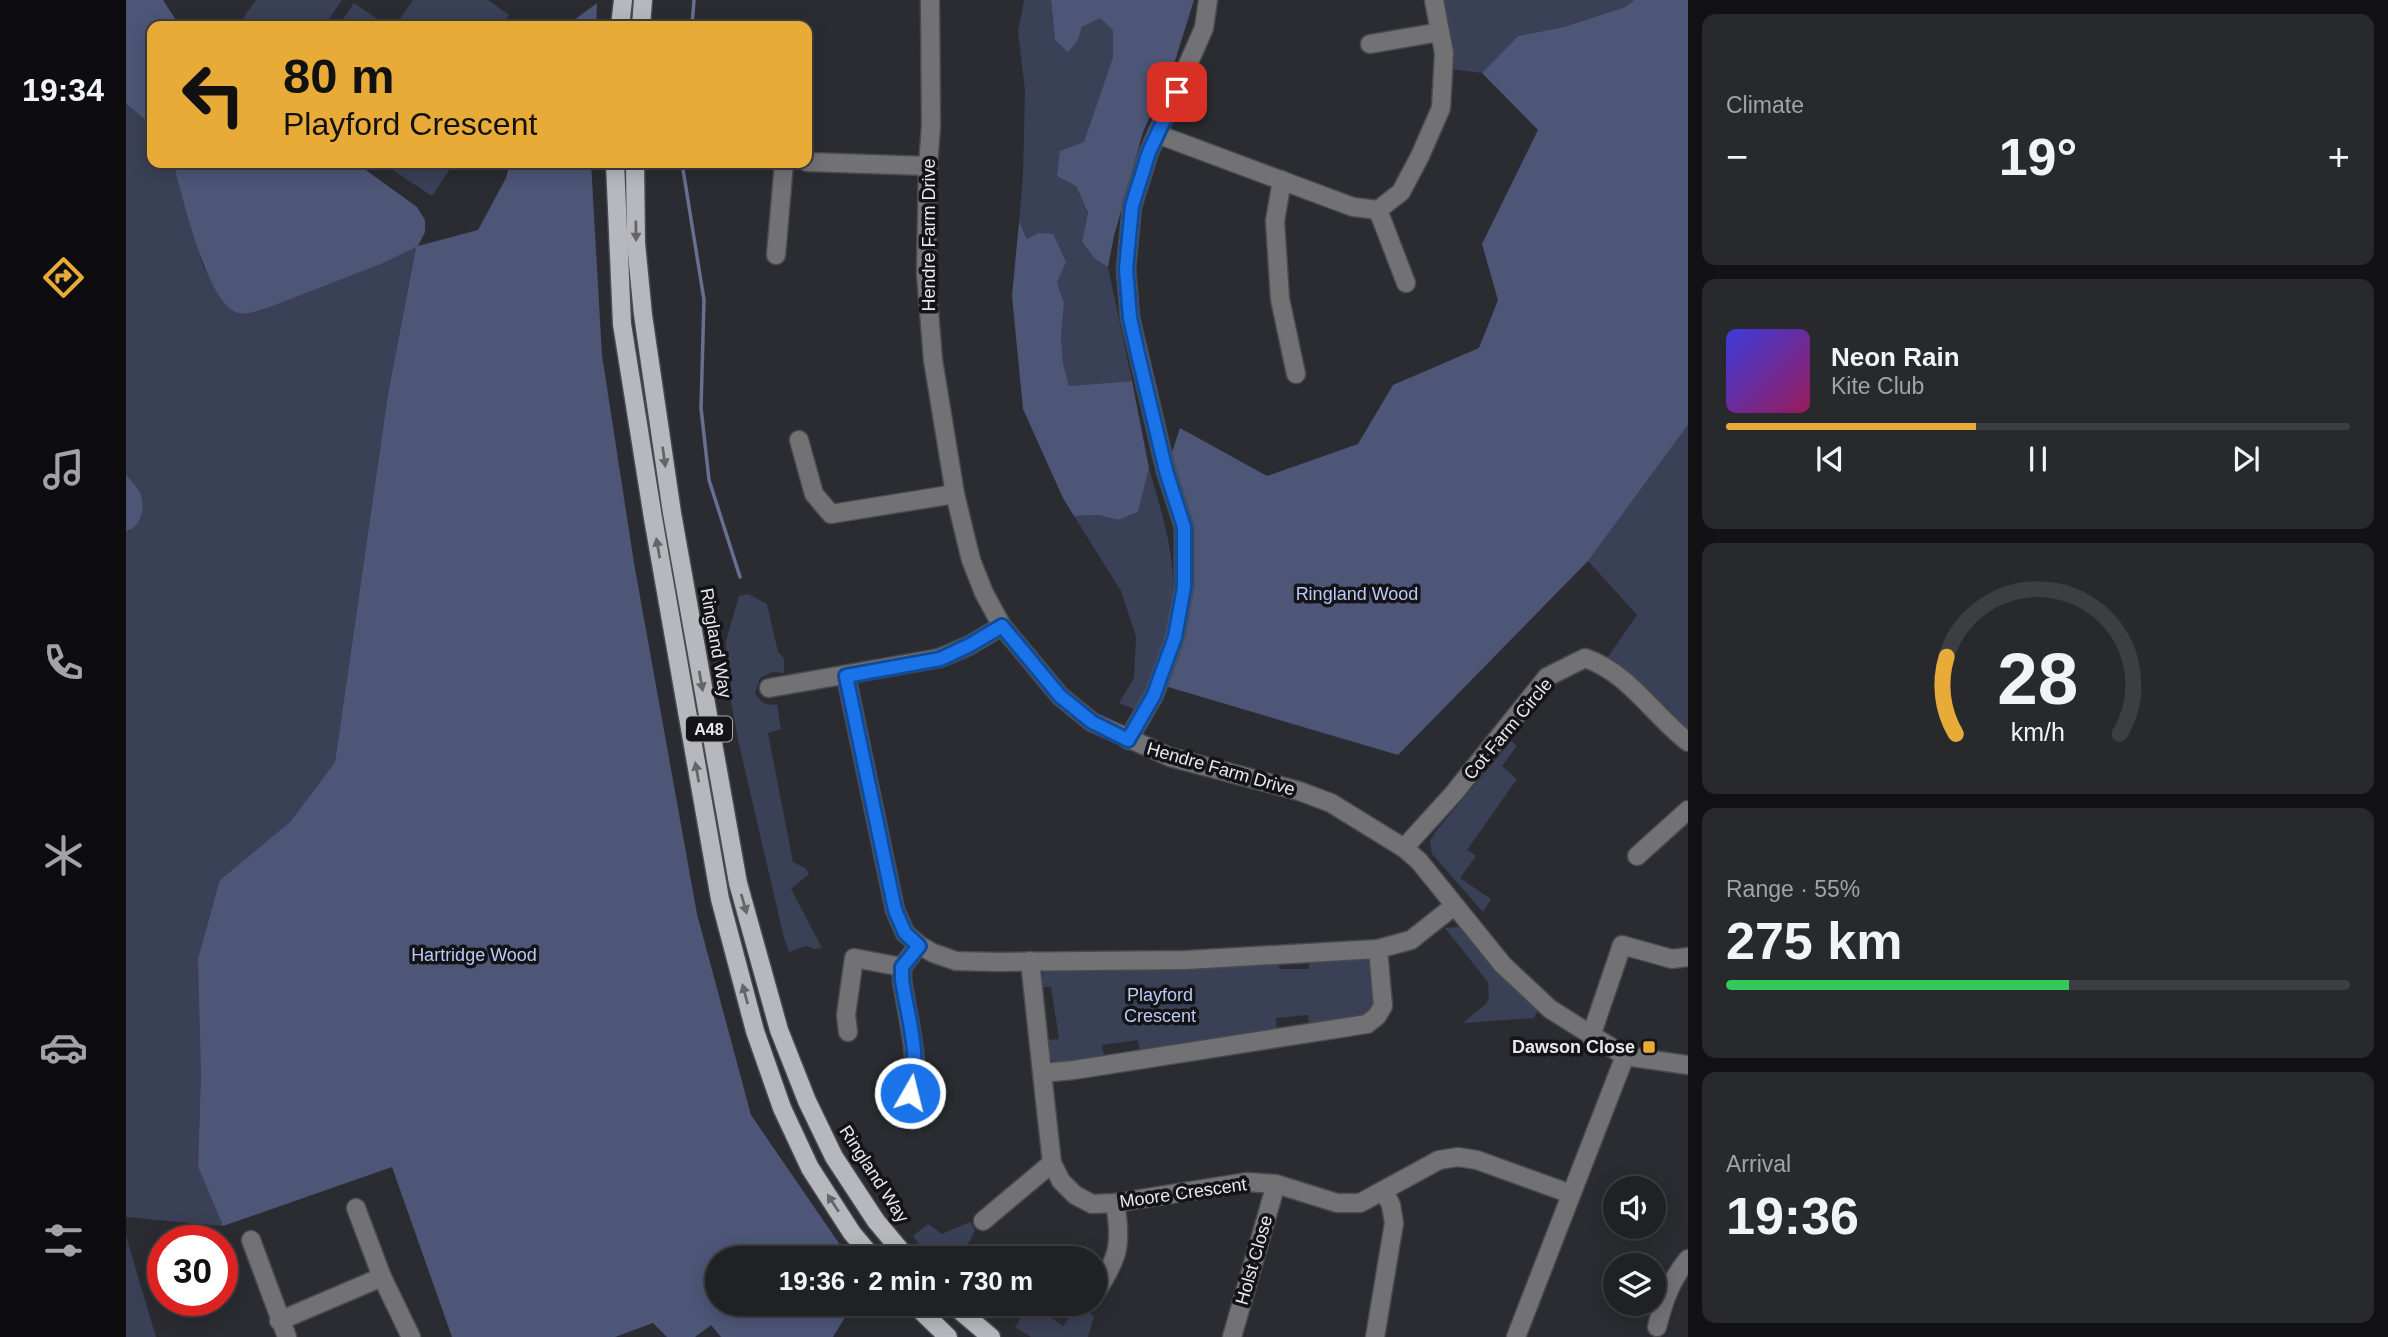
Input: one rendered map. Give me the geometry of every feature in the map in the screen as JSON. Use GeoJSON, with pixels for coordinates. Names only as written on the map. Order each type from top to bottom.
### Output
{"type":"FeatureCollection","features":[{"type":"Feature","properties":{"kind":"main road"},"geometry":{"type":"LineString","coordinates":[[621,21],[623,0]]}},
{"type":"Feature","properties":{"kind":"main road"},"geometry":{"type":"LineString","coordinates":[[641,21],[643,0]]}},
{"type":"Feature","properties":{"kind":"main road","name":"A48"},"geometry":{"type":"LineString","coordinates":[[615,168],[622,324],[720,900],[755,1031],[782,1108],[810,1168],[863,1246]]}},
{"type":"Feature","properties":{"kind":"main road","name":"Ringland Way"},"geometry":{"type":"LineString","coordinates":[[635,168],[636,243],[643,315],[672,513],[738,883],[779,1030],[807,1101],[834,1157],[876,1221],[896,1246]]}},
{"type":"Feature","properties":{"kind":"main road"},"geometry":{"type":"LineString","coordinates":[[926,1316],[948,1337]]}},
{"type":"Feature","properties":{"kind":"main road"},"geometry":{"type":"LineString","coordinates":[[966,1316],[991,1337]]}},
{"type":"Feature","properties":{"kind":"street","name":"Hendre Farm Drive"},"geometry":{"type":"LineString","coordinates":[[930,0],[931,114],[926,274],[933,360],[955,494],[971,560],[984,593],[1002,626],[1060,696],[1092,722],[1170,757],[1299,791],[1331,803],[1404,848],[1419,861],[1503,965],[1550,1009],[1625,1056],[1688,1065]]}},
{"type":"Feature","properties":{"kind":"street"},"geometry":{"type":"LineString","coordinates":[[1128,740],[1154,695],[1175,637],[1184,587],[1184,527],[1166,471],[1130,318],[1126,269],[1132,206],[1149,152],[1204,28],[1208,0]]}},
{"type":"Feature","properties":{"kind":"street"},"geometry":{"type":"LineString","coordinates":[[1157,134],[1353,207],[1378,210],[1401,192],[1441,108],[1444,53],[1434,0]]}},
{"type":"Feature","properties":{"kind":"street"},"geometry":{"type":"LineString","coordinates":[[1370,44],[1440,32]]}},
{"type":"Feature","properties":{"kind":"street"},"geometry":{"type":"LineString","coordinates":[[812,162],[928,166]]}},
{"type":"Feature","properties":{"kind":"street"},"geometry":{"type":"LineString","coordinates":[[776,255],[785,168]]}},
{"type":"Feature","properties":{"kind":"street"},"geometry":{"type":"LineString","coordinates":[[1282,180],[1275,221],[1280,299],[1296,374]]}},
{"type":"Feature","properties":{"kind":"street"},"geometry":{"type":"LineString","coordinates":[[1378,210],[1406,282]]}},
{"type":"Feature","properties":{"kind":"street"},"geometry":{"type":"LineString","coordinates":[[799,440],[814,494],[831,514],[955,494]]}},
{"type":"Feature","properties":{"kind":"street"},"geometry":{"type":"LineString","coordinates":[[769,688],[940,659],[1002,626]]}},
{"type":"Feature","properties":{"kind":"street","name":"Cot Farm Circle"},"geometry":{"type":"LineString","coordinates":[[1404,848],[1454,793],[1547,677],[1585,658],[1603,664],[1628,682],[1688,742]]}},
{"type":"Feature","properties":{"kind":"street"},"geometry":{"type":"LineString","coordinates":[[846,676],[895,910],[905,933],[919,946],[956,961],[1186,960],[1378,949],[1411,940],[1454,906]]}},
{"type":"Feature","properties":{"kind":"street"},"geometry":{"type":"LineString","coordinates":[[1637,856],[1688,810]]}},
{"type":"Feature","properties":{"kind":"street"},"geometry":{"type":"LineString","coordinates":[[1591,1036],[1622,945],[1672,959],[1688,957]]}},
{"type":"Feature","properties":{"kind":"street"},"geometry":{"type":"LineString","coordinates":[[901,1105],[910,1093],[915,1065],[902,967],[919,946]]}},
{"type":"Feature","properties":{"kind":"street"},"geometry":{"type":"LineString","coordinates":[[1030,961],[1042,1073],[1367,1024],[1377,1016],[1382,1006],[1378,949]]}},
{"type":"Feature","properties":{"kind":"street"},"geometry":{"type":"LineString","coordinates":[[848,1032],[845,1015],[854,958],[902,967]]}},
{"type":"Feature","properties":{"kind":"street"},"geometry":{"type":"LineString","coordinates":[[1516,1337],[1625,1056]]}},
{"type":"Feature","properties":{"kind":"street","name":"Moore Crescent"},"geometry":{"type":"LineString","coordinates":[[1042,1073],[1052,1163],[1061,1181],[1075,1195],[1091,1204],[1115,1203],[1247,1182],[1276,1184],[1337,1203],[1360,1203],[1439,1160],[1458,1157],[1477,1160],[1571,1194]]}},
{"type":"Feature","properties":{"kind":"street"},"geometry":{"type":"LineString","coordinates":[[983,1221],[1052,1163]]}},
{"type":"Feature","properties":{"kind":"street","name":"Holst Close"},"geometry":{"type":"LineString","coordinates":[[1232,1337],[1276,1184]]}},
{"type":"Feature","properties":{"kind":"street"},"geometry":{"type":"LineString","coordinates":[[1375,1337],[1394,1223],[1391,1205],[1384,1191]]}},
{"type":"Feature","properties":{"kind":"street"},"geometry":{"type":"LineString","coordinates":[[1107,1276],[1117,1254],[1120,1232],[1115,1203]]}},
{"type":"Feature","properties":{"kind":"street"},"geometry":{"type":"LineString","coordinates":[[356,1208],[382,1277],[411,1337]]}},
{"type":"Feature","properties":{"kind":"street"},"geometry":{"type":"LineString","coordinates":[[251,1240],[283,1329],[382,1277]]}},
{"type":"Feature","properties":{"kind":"street"},"geometry":{"type":"LineString","coordinates":[[1657,1327],[1664,1300],[1680,1268],[1688,1259]]}},
{"type":"Feature","properties":{"kind":"green space"},"geometry":{"type":"Polygon","coordinates":[[[126,0],[163,0],[177,21],[147,21],[147,121],[126,104],[126,0]]]}},
{"type":"Feature","properties":{"kind":"green space"},"geometry":{"type":"Polygon","coordinates":[[[256,0],[342,0],[327,21],[248,21],[243,18],[256,0]]]}},
{"type":"Feature","properties":{"kind":"green space"},"geometry":{"type":"Polygon","coordinates":[[[413,0],[488,0],[509,15],[505,21],[399,20],[413,0]]]}},
{"type":"Feature","properties":{"kind":"green space"},"geometry":{"type":"Polygon","coordinates":[[[1024,0],[1051,0],[1055,40],[1078,40],[1082,27],[1100,17],[1113,30],[1113,57],[1084,143],[1076,186],[1088,214],[1082,242],[1095,259],[1108,267],[1132,381],[1069,386],[1063,363],[1061,337],[1064,303],[1057,282],[1027,239],[1019,222],[1025,90],[1018,32],[1024,0]]]}},
{"type":"Feature","properties":{"kind":"green space"},"geometry":{"type":"Polygon","coordinates":[[[1051,0],[1194,0],[1175,61],[1143,132],[1108,267],[1095,259],[1082,242],[1088,213],[1076,186],[1057,176],[1060,151],[1084,142],[1113,57],[1113,30],[1100,18],[1082,27],[1078,40],[1068,52],[1055,40],[1051,0]]]}},
{"type":"Feature","properties":{"kind":"green space"},"geometry":{"type":"Polygon","coordinates":[[[1434,0],[1634,0],[1625,7],[1564,27],[1518,36],[1482,73],[1443,68],[1434,0]]]}},
{"type":"Feature","properties":{"kind":"green space","name":"Ringland Wood"},"geometry":{"type":"Polygon","coordinates":[[[1634,0],[1688,0],[1688,425],[1588,561],[1398,755],[1158,684],[1175,637],[1184,527],[1166,471],[1180,428],[1267,476],[1358,444],[1393,385],[1479,348],[1498,300],[1482,244],[1538,130],[1482,73],[1518,36],[1564,27],[1625,7],[1634,0]]]}},
{"type":"Feature","properties":{"kind":"green space"},"geometry":{"type":"Polygon","coordinates":[[[354,3],[381,21],[341,21],[354,3]]]}},
{"type":"Feature","properties":{"kind":"green space"},"geometry":{"type":"Polygon","coordinates":[[[597,3],[596,21],[573,21],[597,3]]]}},
{"type":"Feature","properties":{"kind":"green space"},"geometry":{"type":"Polygon","coordinates":[[[126,104],[147,121],[147,168],[174,168],[204,269],[256,312],[381,264],[416,246],[388,394],[335,762],[290,822],[220,880],[201,1071],[198,1167],[223,1225],[126,1217],[126,532],[130,532],[139,492],[126,474],[126,104]]]}},
{"type":"Feature","properties":{"kind":"green space","name":"Hartridge Wood"},"geometry":{"type":"Polygon","coordinates":[[[174,168],[363,168],[417,207],[425,220],[425,232],[418,246],[478,230],[509,168],[591,168],[602,355],[634,563],[697,914],[751,1115],[841,1246],[705,1246],[705,1316],[846,1316],[833,1337],[721,1337],[711,1325],[695,1337],[667,1337],[653,1323],[615,1337],[452,1337],[392,1167],[223,1225],[198,1167],[201,1071],[198,959],[220,880],[290,822],[335,762],[388,394],[416,247],[381,264],[270,307],[251,313],[239,313],[227,306],[216,292],[197,247],[174,168]]]}},
{"type":"Feature","properties":{"kind":"green space"},"geometry":{"type":"Polygon","coordinates":[[[390,168],[451,168],[432,196],[390,168]]]}},
{"type":"Feature","properties":{"kind":"green space"},"geometry":{"type":"Polygon","coordinates":[[[1019,222],[1027,239],[1038,233],[1053,234],[1066,262],[1057,282],[1064,303],[1061,337],[1063,363],[1069,386],[1132,381],[1149,468],[1138,512],[1118,520],[1098,515],[1074,516],[1063,498],[1023,409],[1012,296],[1019,222]]]}},
{"type":"Feature","properties":{"kind":"green space"},"geometry":{"type":"Polygon","coordinates":[[[1688,425],[1688,742],[1603,664],[1637,615],[1588,561],[1688,425]]]}},
{"type":"Feature","properties":{"kind":"green space"},"geometry":{"type":"Polygon","coordinates":[[[1149,468],[1164,523],[1173,580],[1163,647],[1137,710],[1119,703],[1134,678],[1136,637],[1121,591],[1074,516],[1098,515],[1118,520],[1138,512],[1149,468]]]}},
{"type":"Feature","properties":{"kind":"green space"},"geometry":{"type":"Polygon","coordinates":[[[126,474],[140,493],[142,505],[139,521],[126,532],[126,474]]]}},
{"type":"Feature","properties":{"kind":"green space"},"geometry":{"type":"Polygon","coordinates":[[[748,594],[767,604],[778,652],[784,658],[784,673],[773,672],[760,678],[755,693],[764,703],[777,704],[781,729],[768,733],[793,862],[805,868],[809,874],[791,889],[822,948],[806,946],[789,952],[738,740],[725,668],[726,641],[739,596],[748,594]]]}},
{"type":"Feature","properties":{"kind":"green space"},"geometry":{"type":"Polygon","coordinates":[[[1511,741],[1517,746],[1502,766],[1517,779],[1467,850],[1476,856],[1460,878],[1491,899],[1483,912],[1432,854],[1430,841],[1511,741]]]}},
{"type":"Feature","properties":{"kind":"green space"},"geometry":{"type":"Polygon","coordinates":[[[1445,928],[1469,930],[1539,1009],[1534,1018],[1463,1023],[1486,1004],[1489,997],[1488,982],[1445,928]]]}},
{"type":"Feature","properties":{"kind":"green space","name":"Playford Crescent"},"geometry":{"type":"Polygon","coordinates":[[[1362,957],[1371,963],[1375,1007],[1369,1016],[1309,1026],[1308,1015],[1276,1018],[1277,1031],[1140,1050],[1138,1040],[1102,1045],[1104,1057],[1058,1064],[1047,1057],[1045,1046],[1048,1040],[1059,1039],[1051,987],[1039,987],[1043,971],[1055,965],[1277,960],[1280,969],[1309,969],[1309,959],[1362,957]]]}},
{"type":"Feature","properties":{"kind":"green space"},"geometry":{"type":"Polygon","coordinates":[[[970,1222],[975,1230],[967,1246],[920,1246],[913,1236],[928,1224],[942,1234],[970,1222]]]}},
{"type":"Feature","properties":{"kind":"green space"},"geometry":{"type":"Polygon","coordinates":[[[126,1236],[147,1307],[147,1316],[150,1316],[156,1337],[126,1337],[126,1236]]]}},
{"type":"Feature","properties":{"kind":"green space"},"geometry":{"type":"Polygon","coordinates":[[[1023,1316],[1048,1316],[1063,1326],[1070,1316],[1094,1316],[1088,1337],[1031,1337],[1015,1327],[1023,1316]]]}},
{"type":"Feature","properties":{"kind":"waterway"},"geometry":{"type":"LineString","coordinates":[[692,21],[694,0]]}},
{"type":"Feature","properties":{"kind":"waterway"},"geometry":{"type":"LineString","coordinates":[[683,168],[704,300],[701,408],[709,480],[740,577]]}},
{"type":"Feature","properties":{"kind":"place","name":"Dawson Close"},"geometry":{"type":"Point","coordinates":[1649,1047]}},
{"type":"Feature","properties":{"kind":"route"},"geometry":{"type":"LineString","coordinates":[[910,1093],[915,1065],[902,967],[919,946],[905,933],[895,910],[846,676],[940,659],[1002,626],[1060,696],[1092,722],[1128,740],[1154,695],[1175,637],[1184,587],[1184,527],[1166,471],[1138,354],[1130,318],[1126,269],[1132,206],[1149,152],[1177,92]]}}]}
